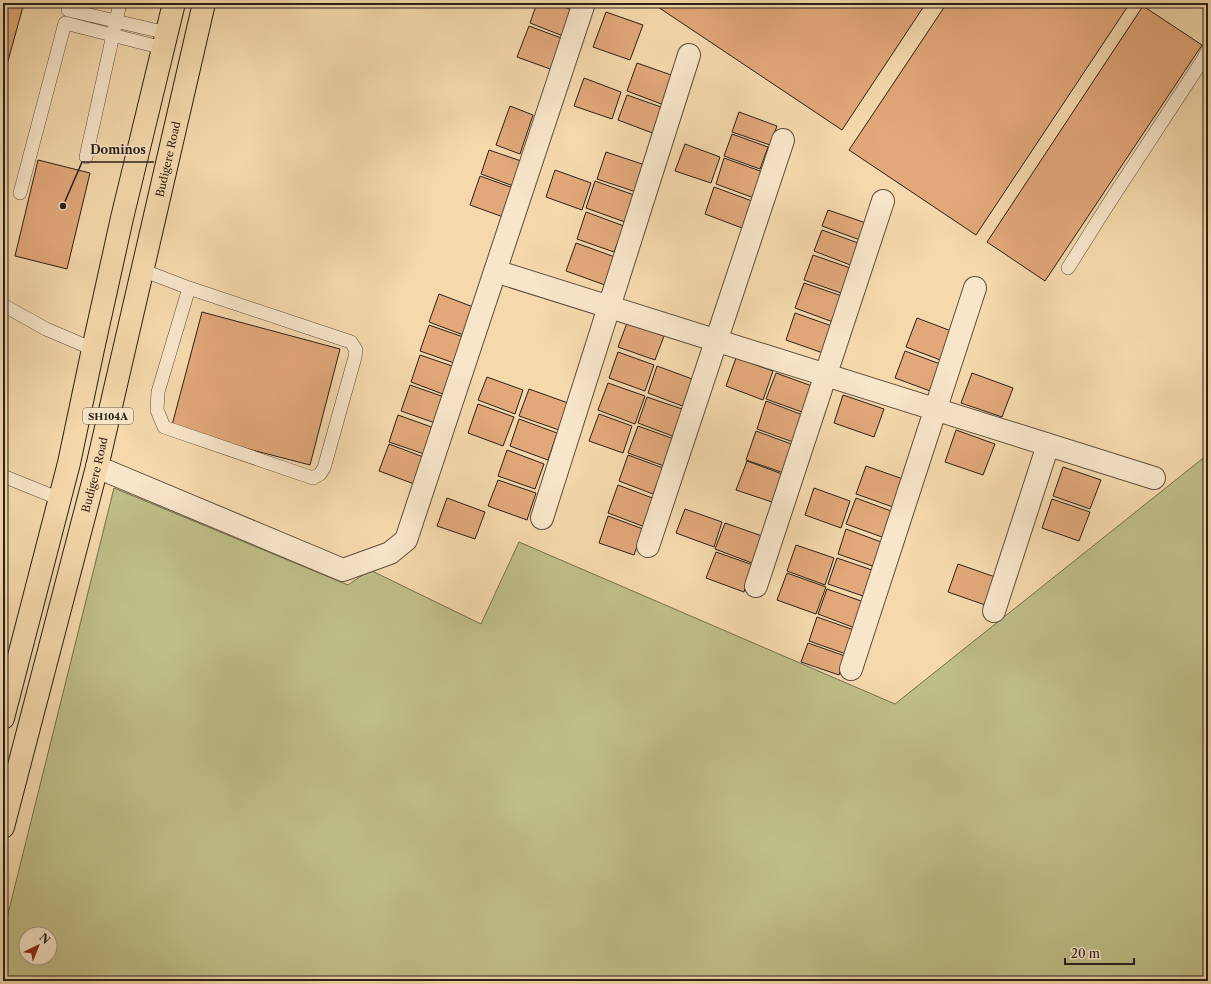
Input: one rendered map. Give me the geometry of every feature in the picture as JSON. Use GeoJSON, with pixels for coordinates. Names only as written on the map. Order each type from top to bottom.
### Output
{"type":"FeatureCollection","features":[{"type":"Feature","properties":{"kind":"main road","name":"SH104A"},"geometry":{"type":"LineString","coordinates":[[3,718],[69,463],[122,218],[174,3]]}},
{"type":"Feature","properties":{"kind":"main road","name":"Budigere Road"},"geometry":{"type":"LineString","coordinates":[[3,827],[97,467],[204,3]]}},
{"type":"Feature","properties":{"kind":"street"},"geometry":{"type":"LineString","coordinates":[[97,467],[343,570],[390,553],[406,540],[584,3]]}},
{"type":"Feature","properties":{"kind":"street"},"geometry":{"type":"LineString","coordinates":[[542,518],[690,55]]}},
{"type":"Feature","properties":{"kind":"street"},"geometry":{"type":"LineString","coordinates":[[648,546],[783,140]]}},
{"type":"Feature","properties":{"kind":"street"},"geometry":{"type":"LineString","coordinates":[[756,586],[883,201]]}},
{"type":"Feature","properties":{"kind":"street"},"geometry":{"type":"LineString","coordinates":[[495,271],[1154,478]]}},
{"type":"Feature","properties":{"kind":"street"},"geometry":{"type":"LineString","coordinates":[[852,669],[975,288]]}},
{"type":"Feature","properties":{"kind":"street"},"geometry":{"type":"LineString","coordinates":[[994,611],[1048,445]]}},
{"type":"Feature","properties":{"kind":"lane"},"geometry":{"type":"LineString","coordinates":[[86,157],[120,3]]}},
{"type":"Feature","properties":{"kind":"lane"},"geometry":{"type":"LineString","coordinates":[[20,193],[69,6],[116,21],[165,40]]}},
{"type":"Feature","properties":{"kind":"lane"},"geometry":{"type":"LineString","coordinates":[[65,24],[113,35],[165,40]]}},
{"type":"Feature","properties":{"kind":"lane"},"geometry":{"type":"LineString","coordinates":[[1068,268],[1208,50]]}},
{"type":"Feature","properties":{"kind":"lane"},"geometry":{"type":"LineString","coordinates":[[142,270],[189,288],[351,342],[356,350],[355,357],[324,468],[320,474],[313,478],[164,427],[157,410],[158,392],[189,288]]}},
{"type":"Feature","properties":{"kind":"lane"},"geometry":{"type":"LineString","coordinates":[[3,305],[46,329],[93,349]]}},
{"type":"Feature","properties":{"kind":"lane"},"geometry":{"type":"LineString","coordinates":[[3,476],[60,499]]}},
{"type":"Feature","properties":{"kind":"shaded area"},"geometry":{"type":"Polygon","coordinates":[[[1202,459],[1208,467],[1208,981],[3,981],[3,934],[114,488],[348,585],[370,570],[481,624],[519,542],[895,704],[1202,459]]]}},
{"type":"Feature","properties":{"kind":"building"},"geometry":{"type":"Polygon","coordinates":[[[3,3],[24,3],[3,79],[3,3]]]}},
{"type":"Feature","properties":{"kind":"building"},"geometry":{"type":"Polygon","coordinates":[[[537,3],[553,3],[572,10],[563,36],[530,23],[537,3]]]}},
{"type":"Feature","properties":{"kind":"building"},"geometry":{"type":"Polygon","coordinates":[[[652,3],[926,3],[842,130],[652,3]]]}},
{"type":"Feature","properties":{"kind":"building"},"geometry":{"type":"Polygon","coordinates":[[[947,3],[1130,3],[976,235],[849,150],[947,3]]]}},
{"type":"Feature","properties":{"kind":"building"},"geometry":{"type":"Polygon","coordinates":[[[1143,6],[1202,45],[1045,281],[987,242],[1143,6]]]}},
{"type":"Feature","properties":{"kind":"building"},"geometry":{"type":"Polygon","coordinates":[[[606,12],[643,25],[630,60],[593,47],[606,12]]]}},
{"type":"Feature","properties":{"kind":"building"},"geometry":{"type":"Polygon","coordinates":[[[529,26],[564,39],[553,70],[517,57],[529,26]]]}},
{"type":"Feature","properties":{"kind":"building"},"geometry":{"type":"Polygon","coordinates":[[[637,63],[674,76],[664,105],[627,91],[637,63]]]}},
{"type":"Feature","properties":{"kind":"building"},"geometry":{"type":"Polygon","coordinates":[[[584,78],[621,92],[612,119],[574,106],[584,78]]]}},
{"type":"Feature","properties":{"kind":"building"},"geometry":{"type":"Polygon","coordinates":[[[627,95],[664,108],[655,134],[618,120],[627,95]]]}},
{"type":"Feature","properties":{"kind":"building"},"geometry":{"type":"Polygon","coordinates":[[[510,106],[533,115],[520,154],[496,145],[510,106]]]}},
{"type":"Feature","properties":{"kind":"building"},"geometry":{"type":"Polygon","coordinates":[[[739,112],[777,126],[770,145],[732,132],[739,112]]]}},
{"type":"Feature","properties":{"kind":"building"},"geometry":{"type":"Polygon","coordinates":[[[732,134],[768,147],[760,169],[724,156],[732,134]]]}},
{"type":"Feature","properties":{"kind":"building"},"geometry":{"type":"Polygon","coordinates":[[[685,144],[720,157],[711,183],[675,171],[685,144]]]}},
{"type":"Feature","properties":{"kind":"building"},"geometry":{"type":"Polygon","coordinates":[[[489,150],[524,162],[516,187],[481,174],[489,150]]]}},
{"type":"Feature","properties":{"kind":"building"},"geometry":{"type":"Polygon","coordinates":[[[606,152],[645,165],[636,192],[597,179],[606,152]]]}},
{"type":"Feature","properties":{"kind":"building"},"geometry":{"type":"Polygon","coordinates":[[[724,158],[763,172],[754,198],[716,184],[724,158]]]}},
{"type":"Feature","properties":{"kind":"building"},"geometry":{"type":"Polygon","coordinates":[[[38,160],[90,173],[67,269],[15,256],[38,160]]]}},
{"type":"Feature","properties":{"kind":"building"},"geometry":{"type":"Polygon","coordinates":[[[555,170],[591,183],[582,210],[546,197],[555,170]]]}},
{"type":"Feature","properties":{"kind":"building"},"geometry":{"type":"Polygon","coordinates":[[[480,176],[516,189],[506,218],[470,205],[480,176]]]}},
{"type":"Feature","properties":{"kind":"building"},"geometry":{"type":"Polygon","coordinates":[[[595,181],[634,195],[625,222],[586,208],[595,181]]]}},
{"type":"Feature","properties":{"kind":"building"},"geometry":{"type":"Polygon","coordinates":[[[714,187],[752,201],[742,228],[705,214],[714,187]]]}},
{"type":"Feature","properties":{"kind":"building"},"geometry":{"type":"Polygon","coordinates":[[[828,210],[866,223],[860,240],[822,226],[828,210]]]}},
{"type":"Feature","properties":{"kind":"building"},"geometry":{"type":"Polygon","coordinates":[[[586,212],[624,226],[614,252],[577,239],[586,212]]]}},
{"type":"Feature","properties":{"kind":"building"},"geometry":{"type":"Polygon","coordinates":[[[822,230],[861,244],[853,266],[814,251],[822,230]]]}},
{"type":"Feature","properties":{"kind":"building"},"geometry":{"type":"Polygon","coordinates":[[[576,243],[615,257],[605,285],[566,271],[576,243]]]}},
{"type":"Feature","properties":{"kind":"building"},"geometry":{"type":"Polygon","coordinates":[[[813,255],[853,269],[844,294],[804,280],[813,255]]]}},
{"type":"Feature","properties":{"kind":"building"},"geometry":{"type":"Polygon","coordinates":[[[804,283],[842,296],[833,322],[795,308],[804,283]]]}},
{"type":"Feature","properties":{"kind":"building"},"geometry":{"type":"Polygon","coordinates":[[[439,294],[476,308],[466,336],[429,322],[439,294]]]}},
{"type":"Feature","properties":{"kind":"building"},"geometry":{"type":"Polygon","coordinates":[[[202,312],[340,349],[310,465],[171,429],[202,312]]]}},
{"type":"Feature","properties":{"kind":"building"},"geometry":{"type":"Polygon","coordinates":[[[795,313],[832,326],[823,353],[786,340],[795,313]]]}},
{"type":"Feature","properties":{"kind":"building"},"geometry":{"type":"Polygon","coordinates":[[[917,318],[954,332],[943,361],[906,347],[917,318]]]}},
{"type":"Feature","properties":{"kind":"building"},"geometry":{"type":"Polygon","coordinates":[[[627,323],[664,336],[655,360],[618,347],[627,323]]]}},
{"type":"Feature","properties":{"kind":"building"},"geometry":{"type":"Polygon","coordinates":[[[429,325],[466,338],[457,364],[420,351],[429,325]]]}},
{"type":"Feature","properties":{"kind":"building"},"geometry":{"type":"Polygon","coordinates":[[[905,351],[943,365],[933,392],[895,378],[905,351]]]}},
{"type":"Feature","properties":{"kind":"building"},"geometry":{"type":"Polygon","coordinates":[[[618,352],[654,365],[645,391],[609,378],[618,352]]]}},
{"type":"Feature","properties":{"kind":"building"},"geometry":{"type":"Polygon","coordinates":[[[420,355],[458,368],[448,396],[411,382],[420,355]]]}},
{"type":"Feature","properties":{"kind":"building"},"geometry":{"type":"Polygon","coordinates":[[[736,358],[773,371],[763,400],[726,386],[736,358]]]}},
{"type":"Feature","properties":{"kind":"building"},"geometry":{"type":"Polygon","coordinates":[[[657,366],[695,380],[685,407],[648,393],[657,366]]]}},
{"type":"Feature","properties":{"kind":"building"},"geometry":{"type":"Polygon","coordinates":[[[776,373],[812,386],[802,412],[766,399],[776,373]]]}},
{"type":"Feature","properties":{"kind":"building"},"geometry":{"type":"Polygon","coordinates":[[[972,373],[1013,388],[1002,417],[961,403],[972,373]]]}},
{"type":"Feature","properties":{"kind":"building"},"geometry":{"type":"Polygon","coordinates":[[[487,377],[523,390],[515,414],[478,400],[487,377]]]}},
{"type":"Feature","properties":{"kind":"building"},"geometry":{"type":"Polygon","coordinates":[[[608,383],[645,396],[635,424],[598,410],[608,383]]]}},
{"type":"Feature","properties":{"kind":"building"},"geometry":{"type":"Polygon","coordinates":[[[410,385],[447,398],[438,424],[401,411],[410,385]]]}},
{"type":"Feature","properties":{"kind":"building"},"geometry":{"type":"Polygon","coordinates":[[[529,389],[568,403],[559,430],[519,416],[529,389]]]}},
{"type":"Feature","properties":{"kind":"building"},"geometry":{"type":"Polygon","coordinates":[[[843,395],[884,409],[874,437],[834,423],[843,395]]]}},
{"type":"Feature","properties":{"kind":"building"},"geometry":{"type":"Polygon","coordinates":[[[647,397],[685,410],[675,437],[638,423],[647,397]]]}},
{"type":"Feature","properties":{"kind":"building"},"geometry":{"type":"Polygon","coordinates":[[[766,401],[803,415],[793,442],[757,429],[766,401]]]}},
{"type":"Feature","properties":{"kind":"building"},"geometry":{"type":"Polygon","coordinates":[[[478,404],[514,417],[503,446],[468,433],[478,404]]]}},
{"type":"Feature","properties":{"kind":"building"},"geometry":{"type":"Polygon","coordinates":[[[599,414],[632,426],[623,453],[589,441],[599,414]]]}},
{"type":"Feature","properties":{"kind":"building"},"geometry":{"type":"Polygon","coordinates":[[[398,415],[437,429],[427,455],[389,442],[398,415]]]}},
{"type":"Feature","properties":{"kind":"building"},"geometry":{"type":"Polygon","coordinates":[[[519,419],[557,433],[548,460],[510,446],[519,419]]]}},
{"type":"Feature","properties":{"kind":"building"},"geometry":{"type":"Polygon","coordinates":[[[638,426],[674,439],[664,466],[628,453],[638,426]]]}},
{"type":"Feature","properties":{"kind":"building"},"geometry":{"type":"Polygon","coordinates":[[[956,430],[995,444],[983,475],[945,462],[956,430]]]}},
{"type":"Feature","properties":{"kind":"building"},"geometry":{"type":"Polygon","coordinates":[[[756,431],[794,445],[784,473],[746,460],[756,431]]]}},
{"type":"Feature","properties":{"kind":"building"},"geometry":{"type":"Polygon","coordinates":[[[389,444],[426,458],[417,485],[379,471],[389,444]]]}},
{"type":"Feature","properties":{"kind":"building"},"geometry":{"type":"Polygon","coordinates":[[[507,450],[544,464],[535,489],[498,476],[507,450]]]}},
{"type":"Feature","properties":{"kind":"building"},"geometry":{"type":"Polygon","coordinates":[[[628,455],[663,468],[653,494],[619,481],[628,455]]]}},
{"type":"Feature","properties":{"kind":"building"},"geometry":{"type":"Polygon","coordinates":[[[747,461],[785,475],[775,503],[736,490],[747,461]]]}},
{"type":"Feature","properties":{"kind":"building"},"geometry":{"type":"Polygon","coordinates":[[[866,466],[903,479],[893,507],[856,494],[866,466]]]}},
{"type":"Feature","properties":{"kind":"building"},"geometry":{"type":"Polygon","coordinates":[[[1063,467],[1101,480],[1090,509],[1053,496],[1063,467]]]}},
{"type":"Feature","properties":{"kind":"building"},"geometry":{"type":"Polygon","coordinates":[[[498,480],[536,493],[527,520],[488,506],[498,480]]]}},
{"type":"Feature","properties":{"kind":"building"},"geometry":{"type":"Polygon","coordinates":[[[618,485],[655,499],[645,527],[608,513],[618,485]]]}},
{"type":"Feature","properties":{"kind":"building"},"geometry":{"type":"Polygon","coordinates":[[[814,488],[850,501],[841,528],[805,515],[814,488]]]}},
{"type":"Feature","properties":{"kind":"building"},"geometry":{"type":"Polygon","coordinates":[[[447,498],[485,512],[475,539],[437,526],[447,498]]]}},
{"type":"Feature","properties":{"kind":"building"},"geometry":{"type":"Polygon","coordinates":[[[856,498],[891,511],[882,537],[846,524],[856,498]]]}},
{"type":"Feature","properties":{"kind":"building"},"geometry":{"type":"Polygon","coordinates":[[[1052,499],[1090,512],[1079,541],[1042,528],[1052,499]]]}},
{"type":"Feature","properties":{"kind":"building"},"geometry":{"type":"Polygon","coordinates":[[[685,509],[722,522],[714,547],[676,533],[685,509]]]}},
{"type":"Feature","properties":{"kind":"building"},"geometry":{"type":"Polygon","coordinates":[[[608,516],[643,529],[634,555],[599,543],[608,516]]]}},
{"type":"Feature","properties":{"kind":"building"},"geometry":{"type":"Polygon","coordinates":[[[725,523],[762,536],[752,563],[715,549],[725,523]]]}},
{"type":"Feature","properties":{"kind":"building"},"geometry":{"type":"Polygon","coordinates":[[[846,529],[884,543],[875,567],[838,554],[846,529]]]}},
{"type":"Feature","properties":{"kind":"building"},"geometry":{"type":"Polygon","coordinates":[[[796,545],[834,558],[825,585],[787,571],[796,545]]]}},
{"type":"Feature","properties":{"kind":"building"},"geometry":{"type":"Polygon","coordinates":[[[716,552],[753,565],[744,592],[706,578],[716,552]]]}},
{"type":"Feature","properties":{"kind":"building"},"geometry":{"type":"Polygon","coordinates":[[[837,558],[872,570],[863,596],[828,584],[837,558]]]}},
{"type":"Feature","properties":{"kind":"building"},"geometry":{"type":"Polygon","coordinates":[[[958,564],[998,578],[988,606],[948,592],[958,564]]]}},
{"type":"Feature","properties":{"kind":"building"},"geometry":{"type":"Polygon","coordinates":[[[787,573],[826,587],[816,614],[777,600],[787,573]]]}},
{"type":"Feature","properties":{"kind":"building"},"geometry":{"type":"Polygon","coordinates":[[[827,589],[864,602],[855,628],[818,614],[827,589]]]}},
{"type":"Feature","properties":{"kind":"building"},"geometry":{"type":"Polygon","coordinates":[[[817,617],[854,630],[846,654],[809,641],[817,617]]]}},
{"type":"Feature","properties":{"kind":"building"},"geometry":{"type":"Polygon","coordinates":[[[808,643],[845,656],[839,675],[801,662],[808,643]]]}},
{"type":"Feature","properties":{"kind":"place","name":"Dominos"},"geometry":{"type":"Point","coordinates":[63,206]}}]}
